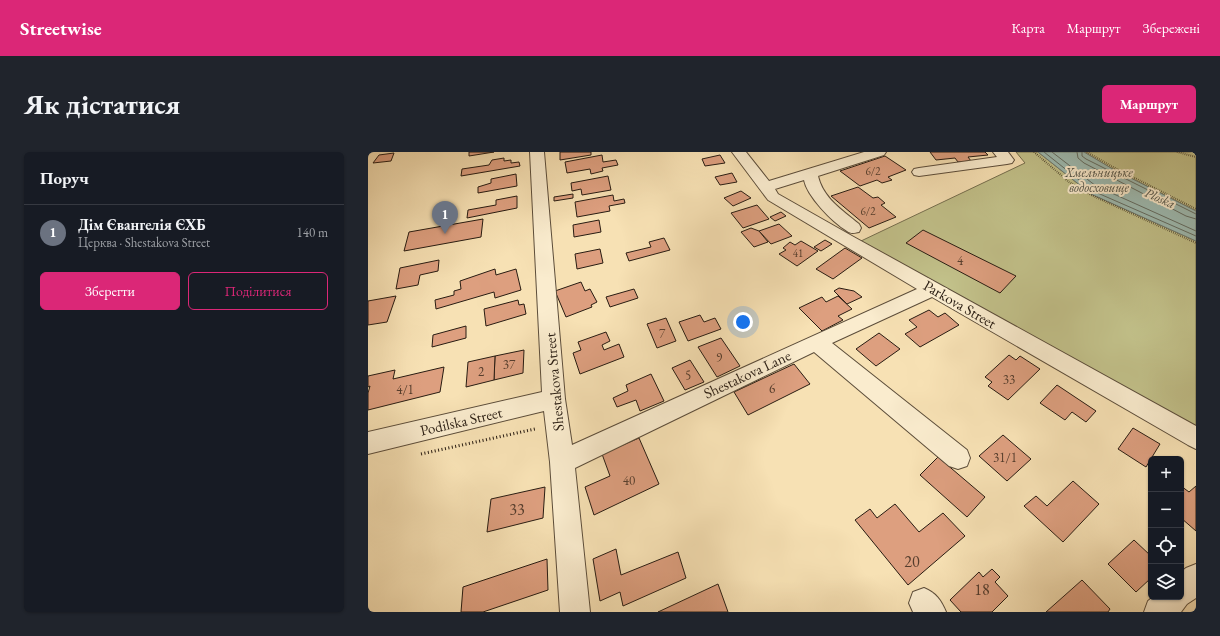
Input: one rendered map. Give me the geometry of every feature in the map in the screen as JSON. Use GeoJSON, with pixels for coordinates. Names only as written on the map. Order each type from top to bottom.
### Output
{"type":"FeatureCollection","features":[{"type":"Feature","properties":{"kind":"street","name":"Shestakova Street"},"geometry":{"type":"LineString","coordinates":[[537,152],[555,411],[562,462],[575,612]]}},
{"type":"Feature","properties":{"kind":"street","name":"Parkova Street"},"geometry":{"type":"LineString","coordinates":[[739,152],[773,197],[1196,438]]}},
{"type":"Feature","properties":{"kind":"street"},"geometry":{"type":"LineString","coordinates":[[765,187],[879,152]]}},
{"type":"Feature","properties":{"kind":"street"},"geometry":{"type":"LineString","coordinates":[[919,172],[1007,160],[1000,152]]}},
{"type":"Feature","properties":{"kind":"street"},"geometry":{"type":"LineString","coordinates":[[810,174],[810,181],[815,193],[853,228]]}},
{"type":"Feature","properties":{"kind":"street","name":"Shestakova Lane"},"geometry":{"type":"LineString","coordinates":[[562,462],[816,342],[934,289]]}},
{"type":"Feature","properties":{"kind":"street"},"geometry":{"type":"LineString","coordinates":[[816,342],[958,458]]}},
{"type":"Feature","properties":{"kind":"street","name":"Podilska Street"},"geometry":{"type":"LineString","coordinates":[[368,443],[555,411]]}},
{"type":"Feature","properties":{"kind":"street"},"geometry":{"type":"LineString","coordinates":[[1184,589],[1196,578]]}},
{"type":"Feature","properties":{"kind":"street"},"geometry":{"type":"LineString","coordinates":[[1159,612],[1172,600]]}},
{"type":"Feature","properties":{"kind":"path"},"geometry":{"type":"LineString","coordinates":[[1034,152],[1069,182],[1090,195],[1196,243]]}},
{"type":"Feature","properties":{"kind":"path"},"geometry":{"type":"LineString","coordinates":[[1087,152],[1113,167],[1196,209]]}},
{"type":"Feature","properties":{"kind":"path"},"geometry":{"type":"LineString","coordinates":[[1177,152],[1196,157]]}},
{"type":"Feature","properties":{"kind":"path"},"geometry":{"type":"LineString","coordinates":[[413,456],[555,411]]}},
{"type":"Feature","properties":{"kind":"shaded area"},"geometry":{"type":"Polygon","coordinates":[[[1016,152],[1038,152],[1091,194],[1196,241],[1196,430],[861,241],[1025,163],[1016,152]]]}},
{"type":"Feature","properties":{"kind":"shaded area"},"geometry":{"type":"Polygon","coordinates":[[[1084,152],[1196,152],[1196,211],[1111,168],[1084,152]]]}},
{"type":"Feature","properties":{"kind":"water","name":"Хмельницьке водосховище"},"geometry":{"type":"Polygon","coordinates":[[[1038,152],[1084,152],[1111,168],[1196,211],[1196,241],[1091,194],[1038,152]]]}},
{"type":"Feature","properties":{"kind":"building"},"geometry":{"type":"Polygon","coordinates":[[[469,152],[494,152],[469,156],[469,152]]]}},
{"type":"Feature","properties":{"kind":"building"},"geometry":{"type":"Polygon","coordinates":[[[560,152],[591,152],[591,155],[560,160],[560,152]]]}},
{"type":"Feature","properties":{"kind":"building"},"geometry":{"type":"Polygon","coordinates":[[[930,152],[985,152],[988,155],[968,157],[971,161],[958,162],[955,158],[936,160],[930,152]]]}},
{"type":"Feature","properties":{"kind":"building"},"geometry":{"type":"Polygon","coordinates":[[[394,153],[391,161],[373,163],[379,155],[394,153]]]}},
{"type":"Feature","properties":{"kind":"building"},"geometry":{"type":"Polygon","coordinates":[[[602,155],[603,162],[616,160],[618,165],[602,168],[603,171],[591,174],[590,169],[567,173],[565,162],[602,155]]]}},
{"type":"Feature","properties":{"kind":"building"},"geometry":{"type":"Polygon","coordinates":[[[720,155],[725,163],[705,166],[702,159],[720,155]]]}},
{"type":"Feature","properties":{"kind":"building"},"geometry":{"type":"Polygon","coordinates":[[[885,156],[906,170],[888,177],[892,180],[882,183],[877,180],[860,186],[840,171],[885,156]]]}},
{"type":"Feature","properties":{"kind":"building"},"geometry":{"type":"Polygon","coordinates":[[[504,158],[504,161],[511,160],[511,163],[519,162],[520,166],[461,176],[462,169],[489,165],[492,160],[504,158]]]}},
{"type":"Feature","properties":{"kind":"building"},"geometry":{"type":"Polygon","coordinates":[[[732,173],[737,182],[720,185],[715,177],[732,173]]]}},
{"type":"Feature","properties":{"kind":"building"},"geometry":{"type":"Polygon","coordinates":[[[516,174],[517,186],[478,193],[478,187],[491,183],[491,179],[516,174]]]}},
{"type":"Feature","properties":{"kind":"building"},"geometry":{"type":"Polygon","coordinates":[[[608,176],[611,190],[582,195],[581,189],[572,191],[571,183],[608,176]]]}},
{"type":"Feature","properties":{"kind":"building"},"geometry":{"type":"Polygon","coordinates":[[[858,187],[873,198],[878,197],[885,203],[881,205],[896,217],[869,228],[831,196],[858,187]]]}},
{"type":"Feature","properties":{"kind":"building"},"geometry":{"type":"Polygon","coordinates":[[[741,191],[751,198],[733,206],[724,198],[741,191]]]}},
{"type":"Feature","properties":{"kind":"building"},"geometry":{"type":"Polygon","coordinates":[[[573,194],[573,198],[554,201],[554,197],[573,194]]]}},
{"type":"Feature","properties":{"kind":"building"},"geometry":{"type":"Polygon","coordinates":[[[613,195],[614,201],[624,199],[625,203],[609,206],[610,211],[577,217],[575,202],[613,195]]]}},
{"type":"Feature","properties":{"kind":"building"},"geometry":{"type":"Polygon","coordinates":[[[517,196],[517,208],[467,218],[468,210],[496,205],[496,200],[517,196]]]}},
{"type":"Feature","properties":{"kind":"building"},"geometry":{"type":"Polygon","coordinates":[[[757,205],[769,219],[743,228],[731,213],[757,205]]]}},
{"type":"Feature","properties":{"kind":"building"},"geometry":{"type":"Polygon","coordinates":[[[781,212],[786,216],[775,221],[770,217],[781,212]]]}},
{"type":"Feature","properties":{"kind":"building"},"geometry":{"type":"Polygon","coordinates":[[[483,219],[481,237],[404,251],[409,232],[483,219]]]}},
{"type":"Feature","properties":{"kind":"building"},"geometry":{"type":"Polygon","coordinates":[[[599,220],[601,232],[574,237],[573,225],[599,220]]]}},
{"type":"Feature","properties":{"kind":"building"},"geometry":{"type":"Polygon","coordinates":[[[779,224],[792,236],[771,244],[759,231],[779,224]]]}},
{"type":"Feature","properties":{"kind":"building"},"geometry":{"type":"Polygon","coordinates":[[[751,228],[759,231],[768,242],[754,247],[741,232],[751,228]]]}},
{"type":"Feature","properties":{"kind":"building"},"geometry":{"type":"Polygon","coordinates":[[[923,230],[1016,276],[1000,293],[906,243],[923,230]]]}},
{"type":"Feature","properties":{"kind":"building"},"geometry":{"type":"Polygon","coordinates":[[[664,238],[670,250],[629,261],[626,253],[651,247],[649,242],[664,238]]]}},
{"type":"Feature","properties":{"kind":"building"},"geometry":{"type":"Polygon","coordinates":[[[825,240],[832,244],[821,251],[814,247],[825,240]]]}},
{"type":"Feature","properties":{"kind":"building"},"geometry":{"type":"Polygon","coordinates":[[[801,241],[818,251],[797,266],[779,254],[786,250],[783,248],[790,242],[795,245],[801,241]]]}},
{"type":"Feature","properties":{"kind":"building"},"geometry":{"type":"Polygon","coordinates":[[[845,248],[862,258],[833,279],[816,269],[845,248]]]}},
{"type":"Feature","properties":{"kind":"building"},"geometry":{"type":"Polygon","coordinates":[[[600,249],[603,263],[577,269],[575,254],[600,249]]]}},
{"type":"Feature","properties":{"kind":"building"},"geometry":{"type":"Polygon","coordinates":[[[439,260],[438,271],[420,275],[418,285],[396,289],[400,268],[439,260]]]}},
{"type":"Feature","properties":{"kind":"building"},"geometry":{"type":"Polygon","coordinates":[[[495,269],[496,275],[516,269],[521,290],[495,298],[494,292],[436,309],[435,300],[454,295],[454,291],[461,289],[460,281],[495,269]]]}},
{"type":"Feature","properties":{"kind":"building"},"geometry":{"type":"Polygon","coordinates":[[[581,282],[585,291],[590,289],[597,302],[591,305],[592,307],[566,317],[555,291],[581,282]]]}},
{"type":"Feature","properties":{"kind":"building"},"geometry":{"type":"Polygon","coordinates":[[[839,288],[854,291],[862,297],[847,304],[834,291],[839,288]]]}},
{"type":"Feature","properties":{"kind":"building"},"geometry":{"type":"Polygon","coordinates":[[[634,289],[638,298],[610,307],[606,297],[634,289]]]}},
{"type":"Feature","properties":{"kind":"building"},"geometry":{"type":"Polygon","coordinates":[[[396,296],[387,322],[368,325],[368,301],[396,296]]]}},
{"type":"Feature","properties":{"kind":"building"},"geometry":{"type":"Polygon","coordinates":[[[838,296],[852,309],[838,316],[843,320],[822,331],[799,308],[822,297],[826,302],[838,296]]]}},
{"type":"Feature","properties":{"kind":"building"},"geometry":{"type":"Polygon","coordinates":[[[518,300],[519,305],[524,304],[526,314],[486,326],[484,309],[518,300]]]}},
{"type":"Feature","properties":{"kind":"building"},"geometry":{"type":"Polygon","coordinates":[[[929,310],[938,317],[945,313],[959,325],[920,347],[905,334],[917,327],[909,320],[929,310]]]}},
{"type":"Feature","properties":{"kind":"building"},"geometry":{"type":"Polygon","coordinates":[[[700,315],[704,322],[715,318],[721,329],[688,341],[679,322],[700,315]]]}},
{"type":"Feature","properties":{"kind":"building"},"geometry":{"type":"Polygon","coordinates":[[[666,318],[676,341],[657,348],[647,324],[666,318]]]}},
{"type":"Feature","properties":{"kind":"building"},"geometry":{"type":"Polygon","coordinates":[[[466,326],[466,338],[432,347],[433,335],[466,326]]]}},
{"type":"Feature","properties":{"kind":"building"},"geometry":{"type":"Polygon","coordinates":[[[606,332],[610,341],[602,345],[604,350],[619,344],[624,357],[580,374],[573,353],[581,350],[578,342],[606,332]]]}},
{"type":"Feature","properties":{"kind":"building"},"geometry":{"type":"Polygon","coordinates":[[[879,333],[900,349],[876,366],[856,349],[879,333]]]}},
{"type":"Feature","properties":{"kind":"building"},"geometry":{"type":"Polygon","coordinates":[[[721,338],[740,366],[717,377],[698,347],[721,338]]]}},
{"type":"Feature","properties":{"kind":"building"},"geometry":{"type":"Polygon","coordinates":[[[524,350],[523,373],[494,380],[495,356],[524,350]]]}},
{"type":"Feature","properties":{"kind":"building"},"geometry":{"type":"Polygon","coordinates":[[[1009,355],[1016,360],[1020,356],[1040,369],[1008,400],[988,386],[992,382],[985,377],[1009,355]]]}},
{"type":"Feature","properties":{"kind":"building"},"geometry":{"type":"Polygon","coordinates":[[[495,356],[494,380],[466,387],[468,362],[495,356]]]}},
{"type":"Feature","properties":{"kind":"building"},"geometry":{"type":"Polygon","coordinates":[[[690,360],[704,382],[685,390],[672,368],[690,360]]]}},
{"type":"Feature","properties":{"kind":"building"},"geometry":{"type":"Polygon","coordinates":[[[794,364],[810,384],[748,415],[734,392],[794,364]]]}},
{"type":"Feature","properties":{"kind":"building"},"geometry":{"type":"Polygon","coordinates":[[[444,367],[440,392],[368,410],[368,393],[370,386],[368,387],[368,376],[395,370],[393,379],[444,367]]]}},
{"type":"Feature","properties":{"kind":"building"},"geometry":{"type":"Polygon","coordinates":[[[651,374],[664,401],[640,411],[636,400],[617,407],[613,398],[628,391],[626,385],[651,374]]]}},
{"type":"Feature","properties":{"kind":"building"},"geometry":{"type":"Polygon","coordinates":[[[1057,385],[1096,411],[1086,422],[1072,412],[1065,420],[1040,403],[1057,385]]]}},
{"type":"Feature","properties":{"kind":"building"},"geometry":{"type":"Polygon","coordinates":[[[1133,428],[1160,444],[1153,456],[1148,456],[1148,464],[1146,467],[1118,449],[1133,428]]]}},
{"type":"Feature","properties":{"kind":"building"},"geometry":{"type":"Polygon","coordinates":[[[1003,435],[1031,459],[1007,481],[979,456],[1003,435]]]}},
{"type":"Feature","properties":{"kind":"building"},"geometry":{"type":"Polygon","coordinates":[[[639,438],[659,484],[594,515],[585,487],[610,476],[602,454],[639,438]]]}},
{"type":"Feature","properties":{"kind":"building"},"geometry":{"type":"Polygon","coordinates":[[[938,457],[985,497],[967,517],[920,475],[938,457]]]}},
{"type":"Feature","properties":{"kind":"building"},"geometry":{"type":"Polygon","coordinates":[[[1073,481],[1099,504],[1063,542],[1024,506],[1036,496],[1047,506],[1073,481]]]}},
{"type":"Feature","properties":{"kind":"building"},"geometry":{"type":"Polygon","coordinates":[[[1196,486],[1196,531],[1184,521],[1184,488],[1189,492],[1196,486]]]}},
{"type":"Feature","properties":{"kind":"building"},"geometry":{"type":"Polygon","coordinates":[[[545,487],[543,518],[487,532],[491,499],[545,487]]]}},
{"type":"Feature","properties":{"kind":"building"},"geometry":{"type":"Polygon","coordinates":[[[895,504],[919,532],[943,513],[965,536],[908,585],[855,520],[870,509],[877,518],[895,504]]]}},
{"type":"Feature","properties":{"kind":"building"},"geometry":{"type":"Polygon","coordinates":[[[1134,540],[1148,553],[1148,581],[1136,592],[1108,564],[1134,540]]]}},
{"type":"Feature","properties":{"kind":"building"},"geometry":{"type":"Polygon","coordinates":[[[616,549],[621,575],[678,552],[686,578],[623,606],[620,592],[600,601],[593,559],[616,549]]]}},
{"type":"Feature","properties":{"kind":"building"},"geometry":{"type":"Polygon","coordinates":[[[547,559],[548,590],[483,612],[461,612],[463,587],[547,559]]]}},
{"type":"Feature","properties":{"kind":"building"},"geometry":{"type":"Polygon","coordinates":[[[992,569],[1000,577],[995,582],[1008,596],[992,612],[961,612],[950,600],[979,572],[983,577],[992,569]]]}},
{"type":"Feature","properties":{"kind":"building"},"geometry":{"type":"Polygon","coordinates":[[[1082,580],[1110,609],[1108,612],[1046,612],[1082,580]]]}},
{"type":"Feature","properties":{"kind":"building"},"geometry":{"type":"Polygon","coordinates":[[[718,584],[728,612],[658,612],[718,584]]]}},
{"type":"Feature","properties":{"kind":"place","name":"Дім Євангелія ЄХБ"},"geometry":{"type":"Point","coordinates":[445,234]}},
{"type":"Feature","properties":{"kind":"water label","name":"Ploska"},"geometry":{"type":"Point","coordinates":[1160,198]}}]}
